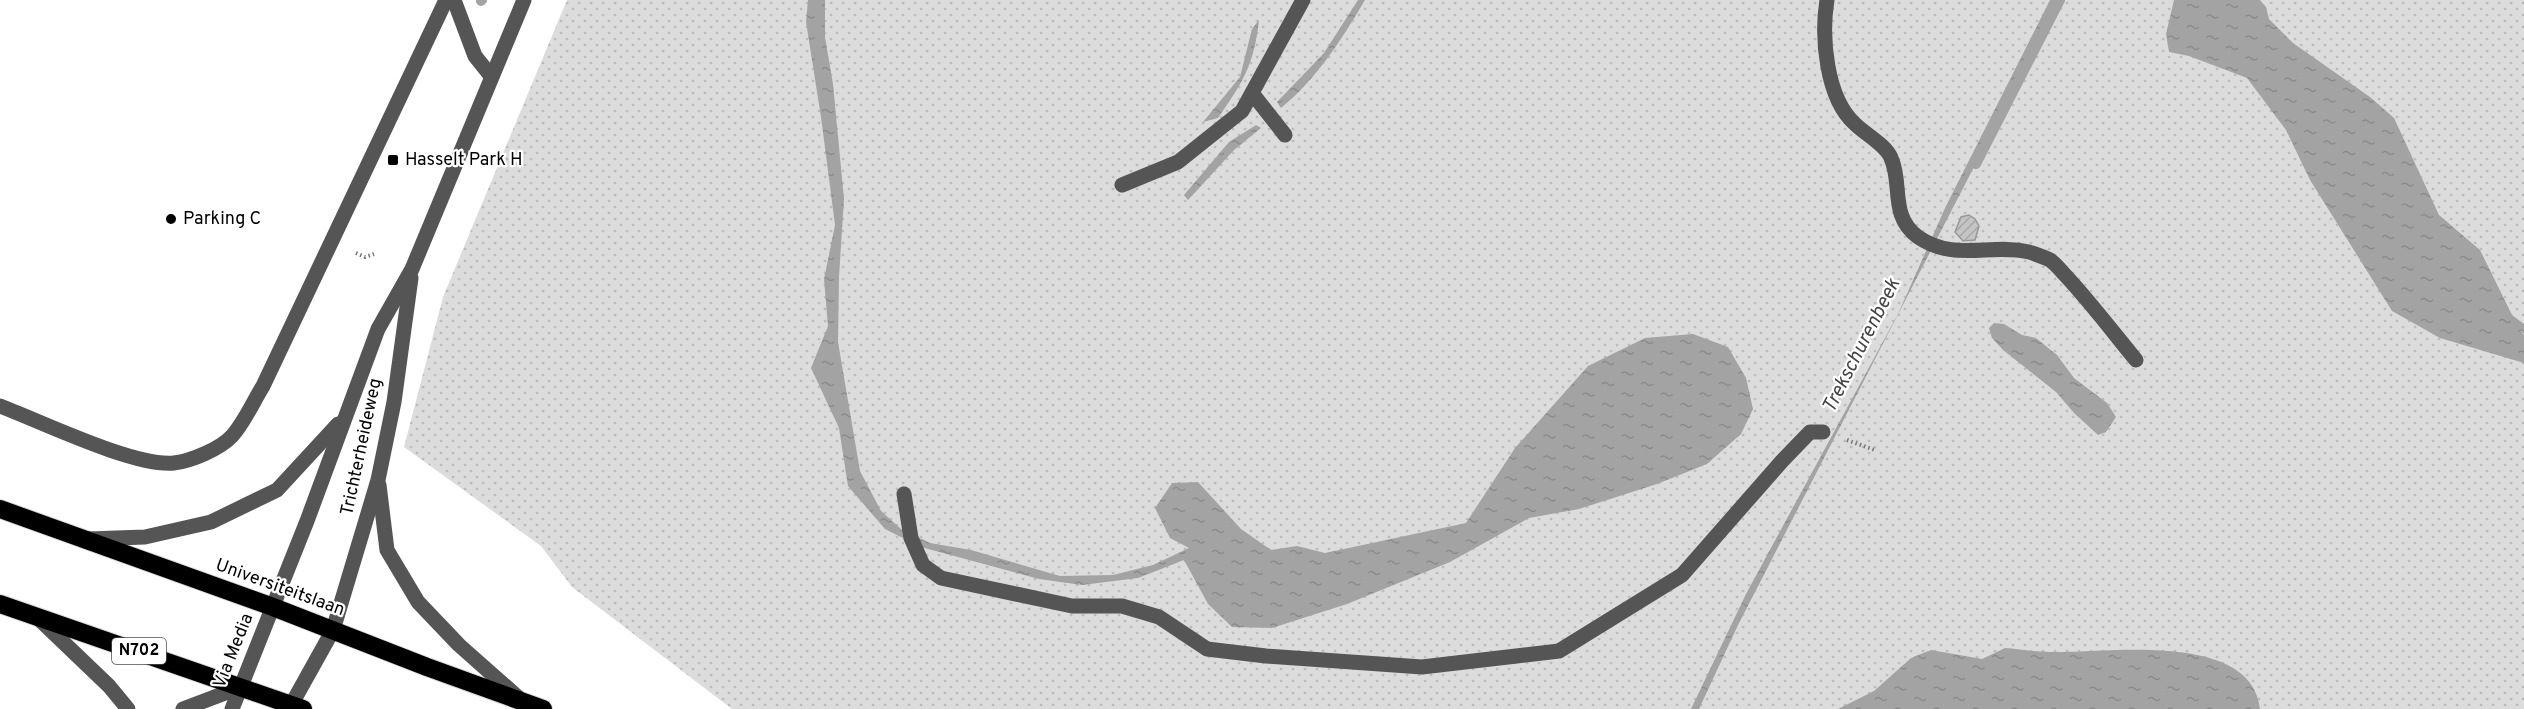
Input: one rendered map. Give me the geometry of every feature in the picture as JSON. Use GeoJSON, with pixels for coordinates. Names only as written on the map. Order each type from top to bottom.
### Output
{"type":"FeatureCollection","features":[{"type":"Feature","properties":{"kind":"highway","name":"Universiteitslaan"},"geometry":{"type":"LineString","coordinates":[[0,509],[273,607],[543,709]]}},
{"type":"Feature","properties":{"kind":"highway","name":"N702"},"geometry":{"type":"LineString","coordinates":[[0,604],[241,687],[294,708]]}},
{"type":"Feature","properties":{"kind":"street"},"geometry":{"type":"LineString","coordinates":[[0,406],[113,450],[138,458],[173,463],[200,457],[231,437],[263,386],[446,0]]}},
{"type":"Feature","properties":{"kind":"street"},"geometry":{"type":"LineString","coordinates":[[454,0],[476,56],[491,76]]}},
{"type":"Feature","properties":{"kind":"street","name":"Trichterheideweg"},"geometry":{"type":"LineString","coordinates":[[273,607],[378,329],[412,269],[524,0]]}},
{"type":"Feature","properties":{"kind":"street"},"geometry":{"type":"LineString","coordinates":[[1122,185],[1178,162],[1242,111],[1304,0]]}},
{"type":"Feature","properties":{"kind":"street"},"geometry":{"type":"LineString","coordinates":[[1827,0],[1827,54],[1832,87],[1841,110],[1891,156],[1896,174],[1898,207],[1918,237],[1946,250],[1975,252],[1999,249],[2029,252],[2051,261],[2136,360]]}},
{"type":"Feature","properties":{"kind":"street"},"geometry":{"type":"LineString","coordinates":[[1252,93],[1285,135]]}},
{"type":"Feature","properties":{"kind":"street","name":"Trichterheideweg"},"geometry":{"type":"LineString","coordinates":[[333,630],[378,480],[394,402],[412,269]]}},
{"type":"Feature","properties":{"kind":"street"},"geometry":{"type":"LineString","coordinates":[[84,539],[145,537],[211,522],[277,490],[344,417]]}},
{"type":"Feature","properties":{"kind":"street"},"geometry":{"type":"LineString","coordinates":[[904,494],[911,538],[923,565],[941,578],[1072,606],[1122,606],[1159,617],[1207,649],[1266,656],[1422,667],[1559,651],[1682,574],[1810,432],[1823,432]]}},
{"type":"Feature","properties":{"kind":"street"},"geometry":{"type":"LineString","coordinates":[[378,480],[387,550],[418,602],[459,645],[525,703]]}},
{"type":"Feature","properties":{"kind":"street","name":"Via Media"},"geometry":{"type":"LineString","coordinates":[[232,709],[273,607]]}},
{"type":"Feature","properties":{"kind":"street"},"geometry":{"type":"LineString","coordinates":[[36,616],[109,686],[128,709]]}},
{"type":"Feature","properties":{"kind":"street"},"geometry":{"type":"LineString","coordinates":[[294,708],[333,630]]}},
{"type":"Feature","properties":{"kind":"street"},"geometry":{"type":"LineString","coordinates":[[183,709],[241,687]]}},
{"type":"Feature","properties":{"kind":"path"},"geometry":{"type":"LineString","coordinates":[[1865,446],[1875,450]]}},
{"type":"Feature","properties":{"kind":"shaded area"},"geometry":{"type":"Polygon","coordinates":[[[567,0],[2524,0],[2524,709],[732,709],[572,587],[541,546],[404,447],[443,297],[567,0]]]}},
{"type":"Feature","properties":{"kind":"water"},"geometry":{"type":"Polygon","coordinates":[[[808,0],[825,0],[825,37],[833,84],[844,199],[838,342],[860,471],[881,511],[902,530],[930,543],[971,550],[1060,576],[1113,575],[1153,565],[1189,548],[1170,538],[1155,508],[1172,483],[1198,482],[1241,529],[1271,550],[1297,546],[1325,553],[1466,523],[1515,448],[1588,366],[1645,338],[1693,334],[1728,347],[1746,378],[1753,409],[1741,434],[1707,464],[1657,484],[1579,509],[1529,518],[1450,562],[1347,604],[1272,628],[1232,627],[1208,604],[1184,560],[1138,578],[1082,585],[1039,579],[921,547],[885,529],[848,486],[839,428],[811,368],[828,326],[824,279],[835,225],[806,22],[808,0]]]}},
{"type":"Feature","properties":{"kind":"water"},"geometry":{"type":"Polygon","coordinates":[[[1358,0],[1365,0],[1328,58],[1306,85],[1281,108],[1277,102],[1324,53],[1358,0]]]}},
{"type":"Feature","properties":{"kind":"water"},"geometry":{"type":"Polygon","coordinates":[[[2050,0],[2060,0],[1738,625],[1699,709],[1691,709],[1746,594],[1898,314],[1946,206],[2050,0]]]}},
{"type":"Feature","properties":{"kind":"water"},"geometry":{"type":"Polygon","coordinates":[[[2174,0],[2260,0],[2266,7],[2269,19],[2293,43],[2370,97],[2394,118],[2439,215],[2480,250],[2512,315],[2524,324],[2524,334],[2520,329],[2524,335],[2524,363],[2440,338],[2392,311],[2310,180],[2286,130],[2247,78],[2189,56],[2169,52],[2166,34],[2174,0]]]}},
{"type":"Feature","properties":{"kind":"water"},"geometry":{"type":"Polygon","coordinates":[[[1259,20],[1254,49],[1241,83],[1218,118],[1203,122],[1240,77],[1252,29],[1259,20]]]}},
{"type":"Feature","properties":{"kind":"water"},"geometry":{"type":"Polygon","coordinates":[[[1256,125],[1261,128],[1234,150],[1188,200],[1184,195],[1229,142],[1256,125]]]}},
{"type":"Feature","properties":{"kind":"water"},"geometry":{"type":"Polygon","coordinates":[[[1994,323],[2004,324],[2022,335],[2036,338],[2057,355],[2074,378],[2107,403],[2116,417],[2106,432],[2098,435],[2056,392],[2003,350],[1992,338],[1989,328],[1994,323]]]}},
{"type":"Feature","properties":{"kind":"water"},"geometry":{"type":"Polygon","coordinates":[[[2005,648],[2040,652],[2173,651],[2205,657],[2232,667],[2251,684],[2260,709],[1838,709],[1874,691],[1911,658],[1931,650],[1982,659],[2005,648]]]}},
{"type":"Feature","properties":{"kind":"building"},"geometry":{"type":"Polygon","coordinates":[[[1969,215],[1979,226],[1975,240],[1963,241],[1955,232],[1961,217],[1969,215]]]}},
{"type":"Feature","properties":{"kind":"waterway","name":"Trekschurenbeek"},"geometry":{"type":"LineString","coordinates":[[1976,164],[2060,0]]}},
{"type":"Feature","properties":{"kind":"place","name":"Hasselt Park H"},"geometry":{"type":"Point","coordinates":[393,160]}},
{"type":"Feature","properties":{"kind":"place","name":"Parking C"},"geometry":{"type":"Point","coordinates":[171,219]}}]}
